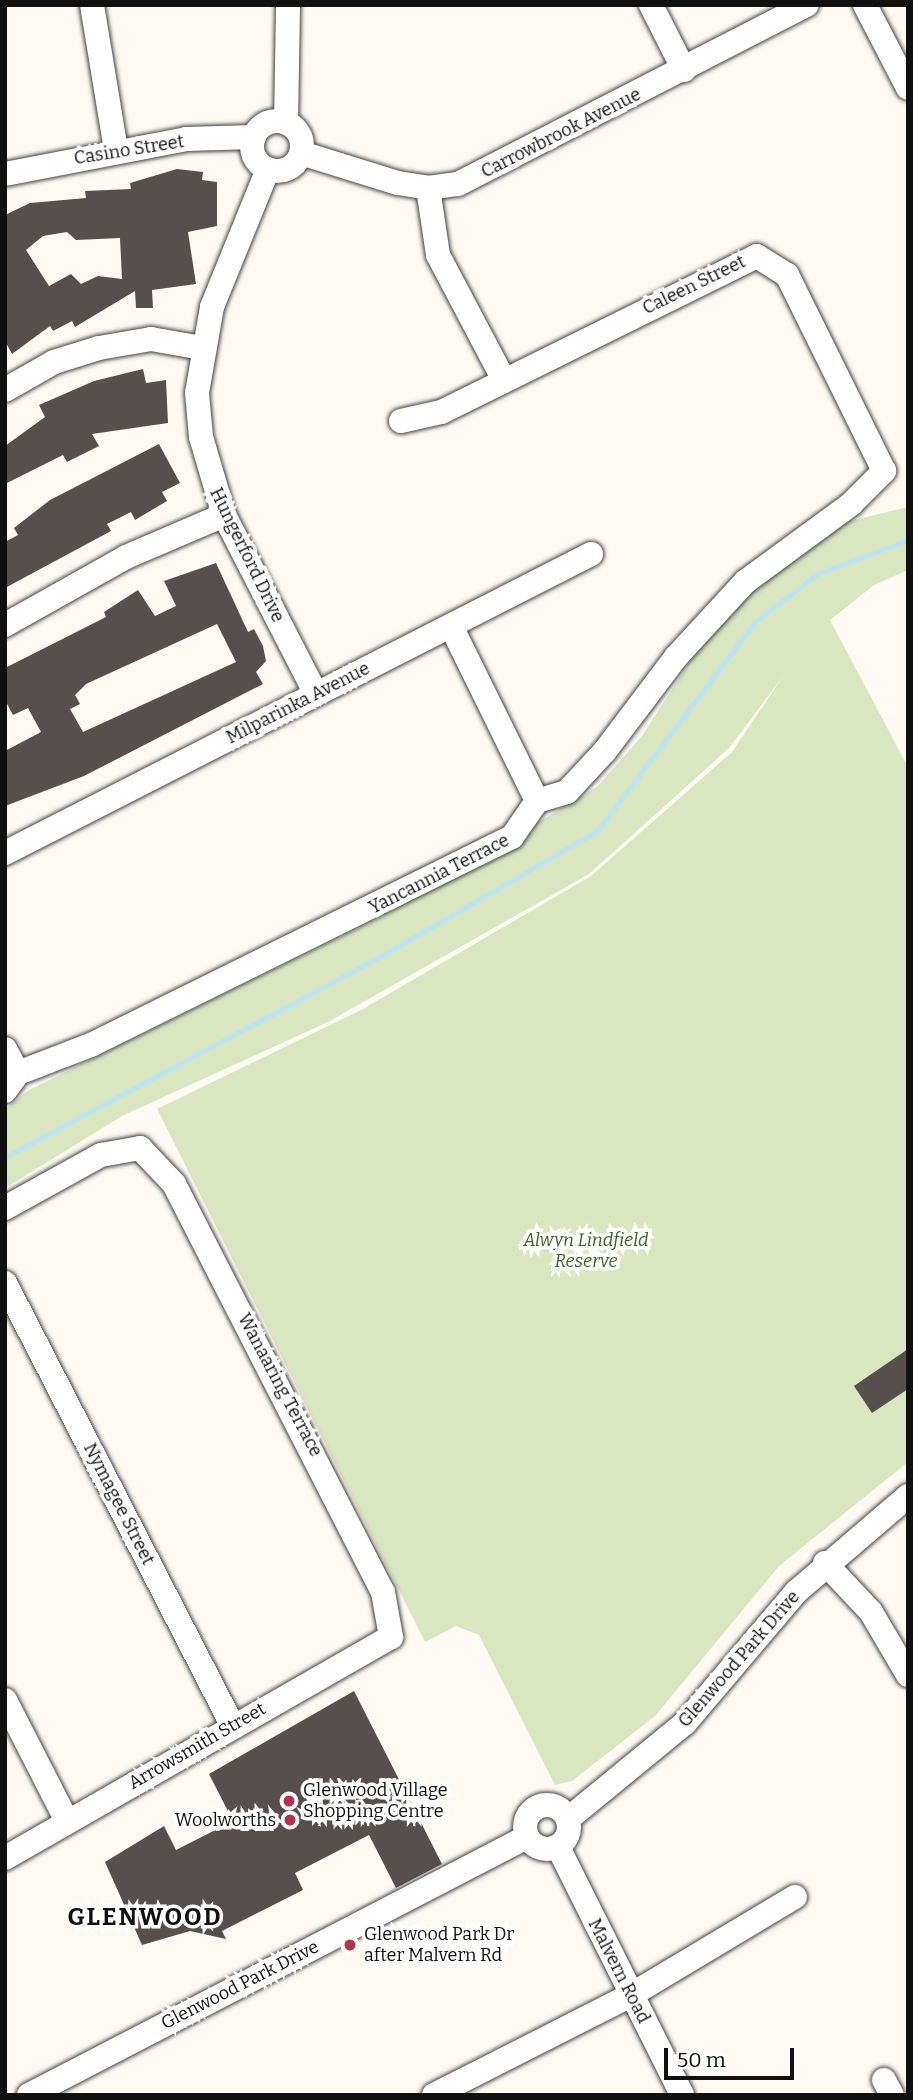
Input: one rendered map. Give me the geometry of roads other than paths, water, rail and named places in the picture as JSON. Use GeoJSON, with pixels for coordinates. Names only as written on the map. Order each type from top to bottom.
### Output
{"type":"FeatureCollection","features":[{"type":"Feature","properties":{"kind":"street"},"geometry":{"type":"LineString","coordinates":[[92,5],[116,150]]}},
{"type":"Feature","properties":{"kind":"street"},"geometry":{"type":"LineString","coordinates":[[286,123],[268,124],[254,137],[253,153],[268,169],[292,167],[301,153],[299,136],[286,123],[289,5]]}},
{"type":"Feature","properties":{"kind":"street"},"geometry":{"type":"LineString","coordinates":[[650,5],[684,70]]}},
{"type":"Feature","properties":{"kind":"street","name":"Carrowbrook Avenue"},"geometry":{"type":"LineString","coordinates":[[301,153],[428,188],[487,173],[807,5]]}},
{"type":"Feature","properties":{"kind":"street"},"geometry":{"type":"LineString","coordinates":[[865,5],[908,88]]}},
{"type":"Feature","properties":{"kind":"street","name":"Casino Street"},"geometry":{"type":"LineString","coordinates":[[5,174],[116,150],[254,137]]}},
{"type":"Feature","properties":{"kind":"street","name":"Hungerford Drive"},"geometry":{"type":"LineString","coordinates":[[268,169],[212,307],[202,348],[201,437],[224,514],[316,694]]}},
{"type":"Feature","properties":{"kind":"street"},"geometry":{"type":"LineString","coordinates":[[428,188],[439,255],[504,380]]}},
{"type":"Feature","properties":{"kind":"street","name":"Caleen Street"},"geometry":{"type":"LineString","coordinates":[[401,421],[441,412],[757,256],[787,275],[884,471],[850,504],[745,582],[575,784],[537,801]]}},
{"type":"Feature","properties":{"kind":"street"},"geometry":{"type":"LineString","coordinates":[[5,390],[54,362],[99,348],[151,339],[202,348]]}},
{"type":"Feature","properties":{"kind":"street"},"geometry":{"type":"LineString","coordinates":[[5,625],[127,557],[224,514]]}},
{"type":"Feature","properties":{"kind":"street","name":"Milparinka Avenue"},"geometry":{"type":"LineString","coordinates":[[5,853],[591,554]]}},
{"type":"Feature","properties":{"kind":"street"},"geometry":{"type":"LineString","coordinates":[[451,626],[537,801]]}},
{"type":"Feature","properties":{"kind":"street","name":"Yancannia Terrace"},"geometry":{"type":"LineString","coordinates":[[12,1082],[512,837],[537,801]]}},
{"type":"Feature","properties":{"kind":"street"},"geometry":{"type":"LineString","coordinates":[[5,1049],[12,1082]]}},
{"type":"Feature","properties":{"kind":"street","name":"Wanaaring Terrace"},"geometry":{"type":"LineString","coordinates":[[5,1208],[101,1154],[140,1148],[174,1184],[310,1441],[383,1592],[391,1637]]}},
{"type":"Feature","properties":{"kind":"street","name":"Nymagee Street"},"geometry":{"type":"LineString","coordinates":[[5,1283],[232,1725]]}},
{"type":"Feature","properties":{"kind":"street","name":"Glenwood Park Drive"},"geometry":{"type":"LineString","coordinates":[[568,1819],[685,1723],[825,1563],[908,1496]]}},
{"type":"Feature","properties":{"kind":"street"},"geometry":{"type":"LineString","coordinates":[[825,1563],[871,1612],[908,1675]]}},
{"type":"Feature","properties":{"kind":"street","name":"Arrowsmith Street"},"geometry":{"type":"LineString","coordinates":[[5,1858],[66,1819],[391,1637]]}},
{"type":"Feature","properties":{"kind":"street"},"geometry":{"type":"LineString","coordinates":[[5,1700],[66,1819]]}},
{"type":"Feature","properties":{"kind":"street"},"geometry":{"type":"LineString","coordinates":[[539,1806],[552,1806],[568,1819],[569,1832],[558,1847],[544,1850],[527,1838],[525,1823],[539,1806]]}},
{"type":"Feature","properties":{"kind":"street","name":"Glenwood Park Drive"},"geometry":{"type":"LineString","coordinates":[[29,2095],[527,1838]]}},
{"type":"Feature","properties":{"kind":"street","name":"Malvern Road"},"geometry":{"type":"LineString","coordinates":[[558,1847],[682,2095]]}},
{"type":"Feature","properties":{"kind":"street"},"geometry":{"type":"LineString","coordinates":[[435,2095],[631,1995],[795,1897]]}},
{"type":"Feature","properties":{"kind":"waterway"},"geometry":{"type":"LineString","coordinates":[[5,1157],[390,951],[597,831],[755,622],[817,574],[908,540]]}},
{"type":"Feature","properties":{"kind":"place","name":"Glenwood Village Shopping Centre"},"geometry":{"type":"Point","coordinates":[289,1801]}},
{"type":"Feature","properties":{"kind":"place","name":"Woolworths"},"geometry":{"type":"Point","coordinates":[290,1820]}},
{"type":"Feature","properties":{"kind":"place","name":"Glenwood Park Dr after Malvern Rd"},"geometry":{"type":"Point","coordinates":[350,1945]}},
{"type":"Feature","properties":{"kind":"district","name":"GLENWOOD"},"geometry":{"type":"Point","coordinates":[145,1918]}},
{"type":"Feature","properties":{"kind":"park label","name":"Alwyn Lindfield Reserve"},"geometry":{"type":"Point","coordinates":[586,1251]}}]}
